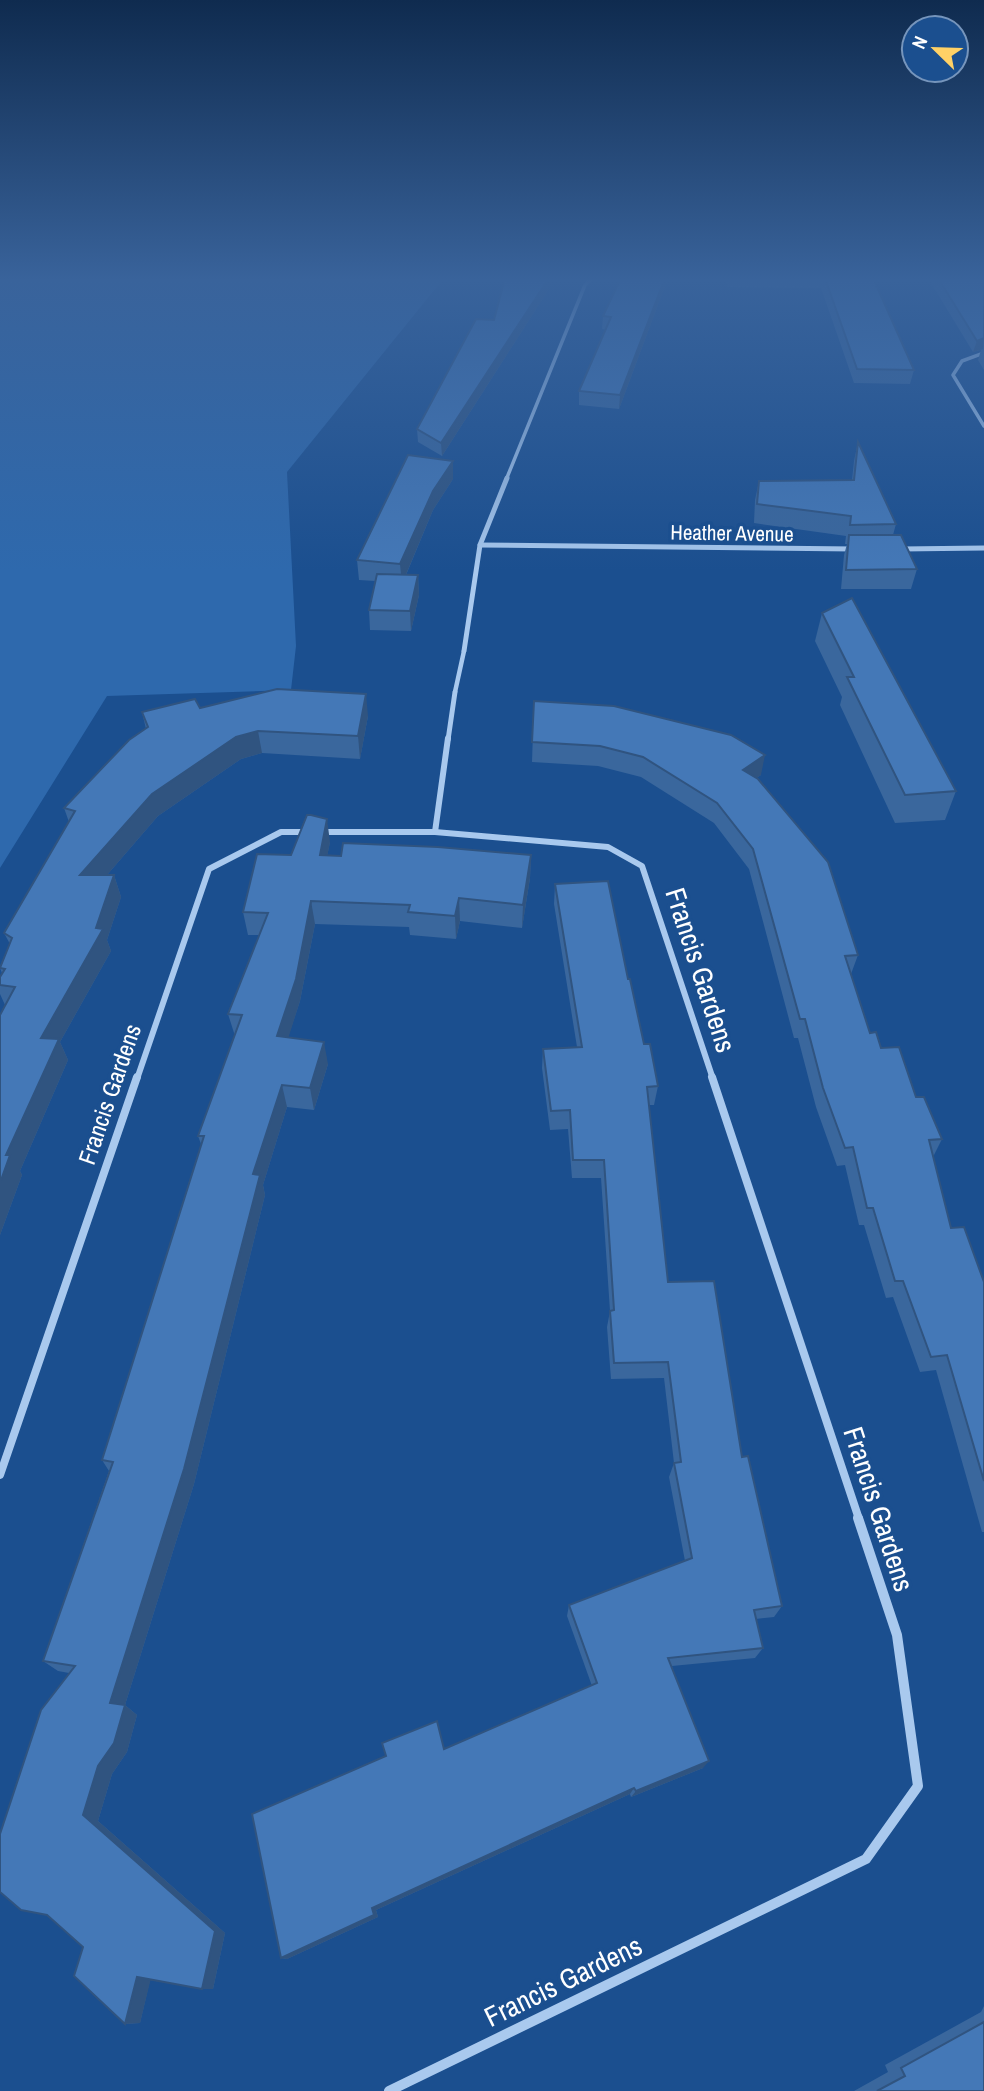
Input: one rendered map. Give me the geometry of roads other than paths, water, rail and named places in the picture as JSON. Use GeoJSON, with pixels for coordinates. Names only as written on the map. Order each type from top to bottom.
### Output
{"type":"FeatureCollection","features":[{"type":"Feature","properties":{"kind":"street"},"geometry":{"type":"LineString","coordinates":[[435,832],[480,545],[546,376]]}},
{"type":"Feature","properties":{"kind":"street"},"geometry":{"type":"LineString","coordinates":[[953,376],[984,426]]}},
{"type":"Feature","properties":{"kind":"street","name":"Heather Avenue"},"geometry":{"type":"LineString","coordinates":[[480,545],[864,549]]}},
{"type":"Feature","properties":{"kind":"street"},"geometry":{"type":"LineString","coordinates":[[891,549],[984,548]]}},
{"type":"Feature","properties":{"kind":"street","name":"Francis Gardens"},"geometry":{"type":"LineString","coordinates":[[0,1475],[209,869],[281,832],[435,832],[608,847],[642,866],[897,1634],[918,1786],[866,1859],[389,2091]]}}]}
